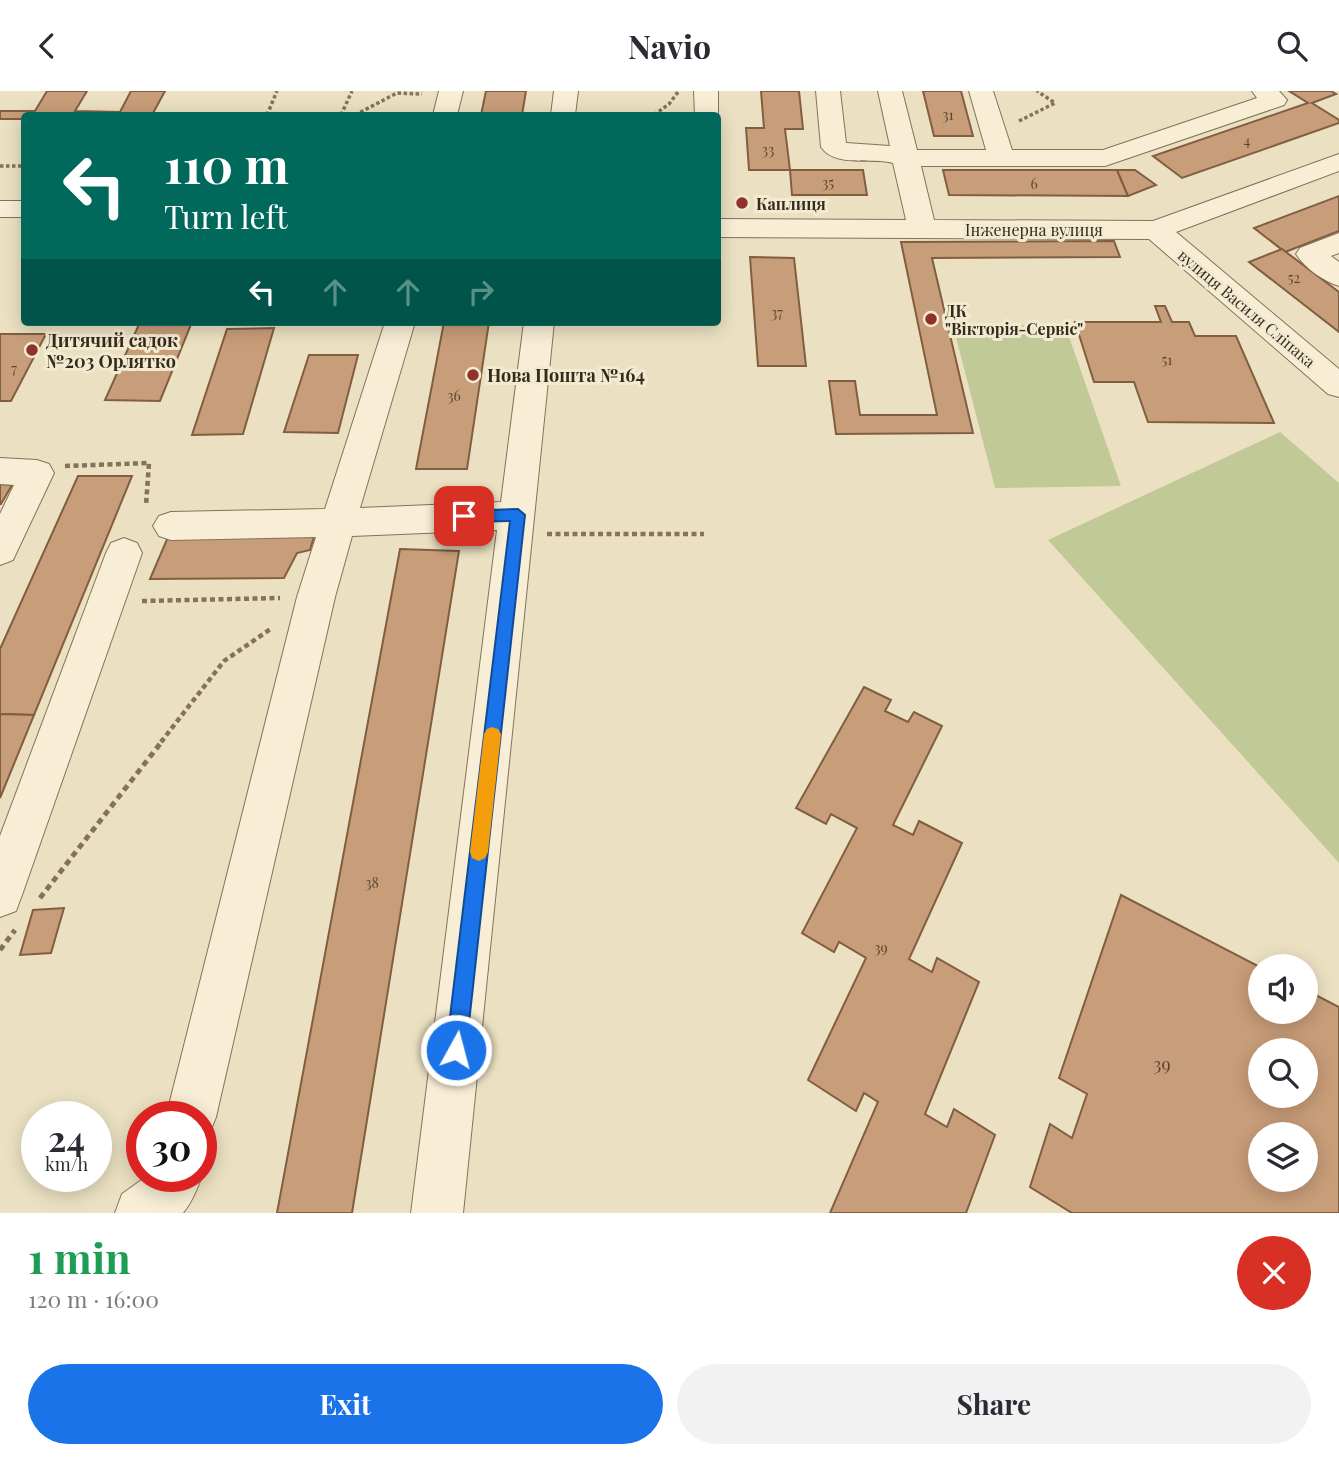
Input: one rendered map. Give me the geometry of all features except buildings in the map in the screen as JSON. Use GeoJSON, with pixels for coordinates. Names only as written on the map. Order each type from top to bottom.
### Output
{"type":"FeatureCollection","features":[{"type":"Feature","properties":{"kind":"street"},"geometry":{"type":"LineString","coordinates":[[563,112],[566,91]]}},
{"type":"Feature","properties":{"kind":"street"},"geometry":{"type":"LineString","coordinates":[[706,91],[707,112]]}},
{"type":"Feature","properties":{"kind":"street"},"geometry":{"type":"LineString","coordinates":[[828,91],[834,148],[845,153],[891,152],[905,158],[998,147],[1105,158],[1275,100],[1264,91]]}},
{"type":"Feature","properties":{"kind":"street"},"geometry":{"type":"LineString","coordinates":[[890,91],[922,229]]}},
{"type":"Feature","properties":{"kind":"street"},"geometry":{"type":"LineString","coordinates":[[981,91],[998,147]]}},
{"type":"Feature","properties":{"kind":"street","name":"Інженерна вулиця"},"geometry":{"type":"LineString","coordinates":[[721,228],[1156,230],[1336,166]]}},
{"type":"Feature","properties":{"kind":"street"},"geometry":{"type":"LineString","coordinates":[[0,209],[21,209]]}},
{"type":"Feature","properties":{"kind":"street","name":"вулиця Василя Сліпака"},"geometry":{"type":"LineString","coordinates":[[1156,230],[1339,386]]}},
{"type":"Feature","properties":{"kind":"street"},"geometry":{"type":"LineString","coordinates":[[0,232],[21,232]]}},
{"type":"Feature","properties":{"kind":"street"},"geometry":{"type":"LineString","coordinates":[[1339,242],[1310,254],[1339,276]]}},
{"type":"Feature","properties":{"kind":"street"},"geometry":{"type":"LineString","coordinates":[[195,1101],[316,597],[399,326]]}},
{"type":"Feature","properties":{"kind":"street"},"geometry":{"type":"LineString","coordinates":[[437,1213],[538,326]]}},
{"type":"Feature","properties":{"kind":"street"},"geometry":{"type":"LineString","coordinates":[[0,471],[37,473],[0,550]]}},
{"type":"Feature","properties":{"kind":"street"},"geometry":{"type":"LineString","coordinates":[[171,526],[517,524]]}},
{"type":"Feature","properties":{"kind":"street"},"geometry":{"type":"LineString","coordinates":[[17,910],[104,602],[124,554]]}},
{"type":"Feature","properties":{"kind":"street"},"geometry":{"type":"LineString","coordinates":[[141,1213],[148,1211],[166,1192]]}},
{"type":"Feature","properties":{"kind":"path"},"geometry":{"type":"LineString","coordinates":[[268,112],[277,91]]}},
{"type":"Feature","properties":{"kind":"path"},"geometry":{"type":"LineString","coordinates":[[342,112],[352,91]]}},
{"type":"Feature","properties":{"kind":"path"},"geometry":{"type":"LineString","coordinates":[[658,112],[669,104],[678,91]]}},
{"type":"Feature","properties":{"kind":"path"},"geometry":{"type":"LineString","coordinates":[[998,147],[1055,103],[1037,91]]}},
{"type":"Feature","properties":{"kind":"path"},"geometry":{"type":"LineString","coordinates":[[361,112],[397,93],[448,100]]}},
{"type":"Feature","properties":{"kind":"path"},"geometry":{"type":"LineString","coordinates":[[0,166],[21,166]]}},
{"type":"Feature","properties":{"kind":"path"},"geometry":{"type":"LineString","coordinates":[[37,473],[60,466],[149,463],[149,500],[124,554]]}},
{"type":"Feature","properties":{"kind":"path"},"geometry":{"type":"LineString","coordinates":[[517,524],[704,534]]}},
{"type":"Feature","properties":{"kind":"path"},"geometry":{"type":"LineString","coordinates":[[104,602],[316,597]]}},
{"type":"Feature","properties":{"kind":"path"},"geometry":{"type":"LineString","coordinates":[[0,950],[17,910],[224,661],[316,597]]}},
{"type":"Feature","properties":{"kind":"green space"},"geometry":{"type":"Polygon","coordinates":[[[1065,325],[1121,486],[995,488],[953,326],[1065,325]]]}},
{"type":"Feature","properties":{"kind":"green space"},"geometry":{"type":"Polygon","coordinates":[[[1280,432],[1339,483],[1339,863],[1048,540],[1280,432]]]}},
{"type":"Feature","properties":{"kind":"slow traffic"},"geometry":{"type":"LineString","coordinates":[[479,852],[492,734]]}},
{"type":"Feature","properties":{"kind":"place","name":"Каплиця"},"geometry":{"type":"Point","coordinates":[742,203]}},
{"type":"Feature","properties":{"kind":"place","name":"ДК \"Вікторія-Сервіс\""},"geometry":{"type":"Point","coordinates":[931,319]}},
{"type":"Feature","properties":{"kind":"place","name":"Дитячий садок №203 Орлятко"},"geometry":{"type":"Point","coordinates":[32,350]}},
{"type":"Feature","properties":{"kind":"place","name":"Нова Пошта №164"},"geometry":{"type":"Point","coordinates":[473,375]}},
{"type":"Feature","properties":{"kind":"route"},"geometry":{"type":"LineString","coordinates":[[456,1050],[518,515],[464,516]]}}]}
